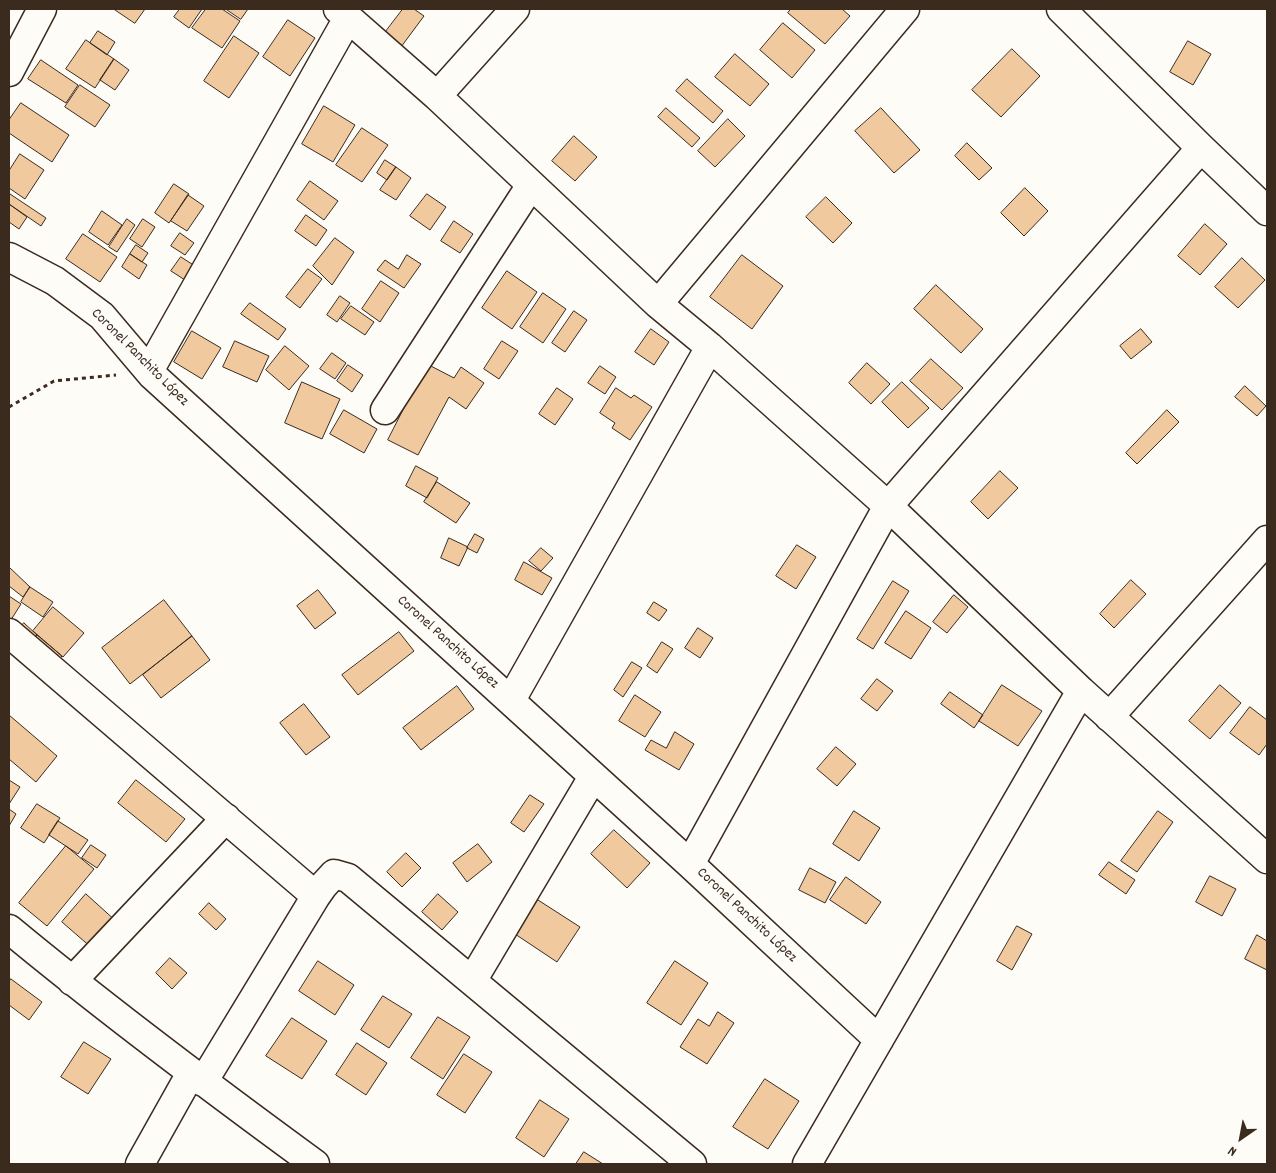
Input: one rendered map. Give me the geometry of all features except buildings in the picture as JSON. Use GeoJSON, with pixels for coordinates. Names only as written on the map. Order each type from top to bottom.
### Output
{"type":"FeatureCollection","features":[{"type":"Feature","properties":{"kind":"street"},"geometry":{"type":"LineString","coordinates":[[9,72],[42,9]]}},
{"type":"Feature","properties":{"kind":"street"},"geometry":{"type":"LineString","coordinates":[[437,96],[515,9]]}},
{"type":"Feature","properties":{"kind":"street"},"geometry":{"type":"LineString","coordinates":[[658,304],[905,9]]}},
{"type":"Feature","properties":{"kind":"street"},"geometry":{"type":"LineString","coordinates":[[1061,9],[1267,211]]}},
{"type":"Feature","properties":{"kind":"street"},"geometry":{"type":"LineString","coordinates":[[149,371],[343,13],[437,96],[658,304],[710,347],[888,506],[1081,691],[1267,858]]}},
{"type":"Feature","properties":{"kind":"street"},"geometry":{"type":"LineString","coordinates":[[690,864],[888,506],[1201,148]]}},
{"type":"Feature","properties":{"kind":"street"},"geometry":{"type":"LineString","coordinates":[[385,410],[531,185]]}},
{"type":"Feature","properties":{"kind":"street","name":"Coronel Panchito López"},"geometry":{"type":"LineString","coordinates":[[9,257],[55,280],[102,316],[149,371],[690,864],[879,1040]]}},
{"type":"Feature","properties":{"kind":"street"},"geometry":{"type":"LineString","coordinates":[[510,700],[710,347]]}},
{"type":"Feature","properties":{"kind":"street"},"geometry":{"type":"LineString","coordinates":[[1109,716],[1267,540]]}},
{"type":"Feature","properties":{"kind":"street"},"geometry":{"type":"LineString","coordinates":[[9,633],[316,896]]}},
{"type":"Feature","properties":{"kind":"street"},"geometry":{"type":"LineString","coordinates":[[807,1164],[1081,691]]}},
{"type":"Feature","properties":{"kind":"street"},"geometry":{"type":"LineString","coordinates":[[472,981],[594,777]]}},
{"type":"Feature","properties":{"kind":"street"},"geometry":{"type":"LineString","coordinates":[[72,981],[226,818]]}},
{"type":"Feature","properties":{"kind":"street"},"geometry":{"type":"LineString","coordinates":[[140,1164],[316,896],[334,874],[348,878],[692,1164]]}},
{"type":"Feature","properties":{"kind":"street"},"geometry":{"type":"LineString","coordinates":[[9,929],[72,981],[197,1078],[314,1164]]}},
{"type":"Feature","properties":{"kind":"path"},"geometry":{"type":"LineString","coordinates":[[9,407],[54,381],[149,371]]}}]}
